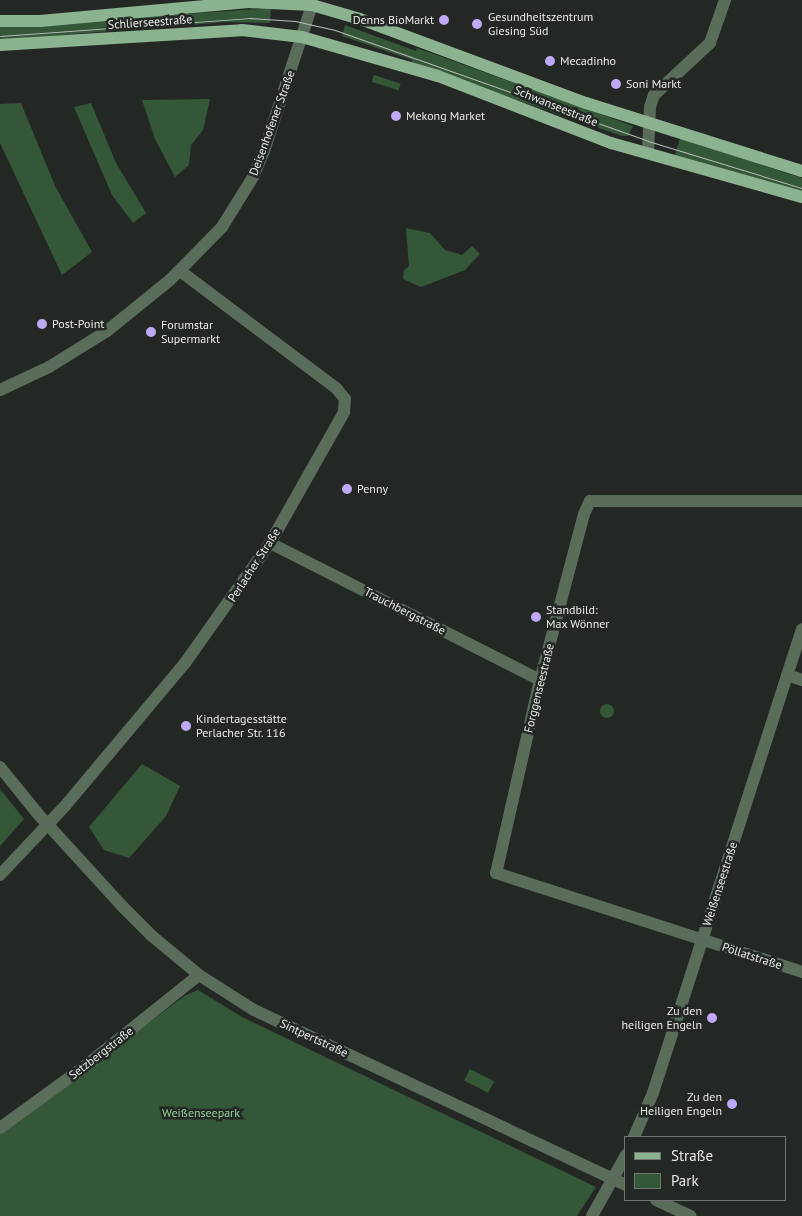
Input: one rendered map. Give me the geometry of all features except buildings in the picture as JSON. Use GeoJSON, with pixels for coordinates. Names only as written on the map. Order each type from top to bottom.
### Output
{"type":"FeatureCollection","features":[{"type":"Feature","properties":{"kind":"main road","name":"Schlierseestraße"},"geometry":{"type":"LineString","coordinates":[[0,21],[40,21],[248,2],[312,5]]}},
{"type":"Feature","properties":{"kind":"main road","name":"Schwanseestraße"},"geometry":{"type":"LineString","coordinates":[[312,5],[360,19],[451,56],[802,172]]}},
{"type":"Feature","properties":{"kind":"main road","name":"Schlierseestraße"},"geometry":{"type":"LineString","coordinates":[[0,45],[242,30],[302,37]]}},
{"type":"Feature","properties":{"kind":"main road","name":"Schwanseestraße"},"geometry":{"type":"LineString","coordinates":[[302,37],[438,76],[590,135],[802,197]]}},
{"type":"Feature","properties":{"kind":"street"},"geometry":{"type":"LineString","coordinates":[[648,153],[648,122],[654,94],[710,43],[725,0]]}},
{"type":"Feature","properties":{"kind":"street","name":"Deisenhofener Straße"},"geometry":{"type":"LineString","coordinates":[[0,390],[76,352],[107,331],[180,271],[222,227],[253,177],[274,124],[312,5]]}},
{"type":"Feature","properties":{"kind":"street","name":"Perlacher Straße"},"geometry":{"type":"LineString","coordinates":[[0,875],[48,825],[174,678],[270,543],[342,416],[345,399],[336,388],[180,271]]}},
{"type":"Feature","properties":{"kind":"street","name":"Forggenseestraße"},"geometry":{"type":"LineString","coordinates":[[702,940],[496,873],[540,680],[584,514],[590,501],[802,501]]}},
{"type":"Feature","properties":{"kind":"street","name":"Trauchbergstraße"},"geometry":{"type":"LineString","coordinates":[[270,543],[540,680]]}},
{"type":"Feature","properties":{"kind":"street","name":"Weißenseestraße"},"geometry":{"type":"LineString","coordinates":[[634,1136],[653,1093],[802,628]]}},
{"type":"Feature","properties":{"kind":"street"},"geometry":{"type":"LineString","coordinates":[[787,675],[802,680]]}},
{"type":"Feature","properties":{"kind":"street","name":"Sintpertstraße"},"geometry":{"type":"LineString","coordinates":[[0,767],[48,825],[152,936],[199,975],[254,1010],[620,1183]]}},
{"type":"Feature","properties":{"kind":"street","name":"Pöllatstraße"},"geometry":{"type":"LineString","coordinates":[[702,940],[802,972]]}},
{"type":"Feature","properties":{"kind":"street","name":"Setzbergstraße"},"geometry":{"type":"LineString","coordinates":[[0,1128],[84,1067],[199,975]]}},
{"type":"Feature","properties":{"kind":"street"},"geometry":{"type":"LineString","coordinates":[[592,1216],[620,1183],[624,1164]]}},
{"type":"Feature","properties":{"kind":"street"},"geometry":{"type":"LineString","coordinates":[[658,1201],[690,1216]]}},
{"type":"Feature","properties":{"kind":"green space"},"geometry":{"type":"Polygon","coordinates":[[[271,8],[270,23],[226,22],[0,40],[0,27],[271,8]]]}},
{"type":"Feature","properties":{"kind":"green space"},"geometry":{"type":"Polygon","coordinates":[[[345,25],[416,51],[417,48],[633,126],[628,136],[622,136],[411,64],[412,60],[342,36],[345,25]]]}},
{"type":"Feature","properties":{"kind":"green space"},"geometry":{"type":"Polygon","coordinates":[[[374,75],[401,84],[398,90],[372,82],[374,75]]]}},
{"type":"Feature","properties":{"kind":"green space"},"geometry":{"type":"Polygon","coordinates":[[[210,99],[203,130],[191,145],[189,165],[175,177],[155,139],[142,100],[210,99]]]}},
{"type":"Feature","properties":{"kind":"green space"},"geometry":{"type":"Polygon","coordinates":[[[21,103],[55,186],[92,252],[62,275],[0,143],[0,104],[21,103]]]}},
{"type":"Feature","properties":{"kind":"green space"},"geometry":{"type":"Polygon","coordinates":[[[91,103],[116,163],[146,213],[133,223],[112,195],[74,107],[91,103]]]}},
{"type":"Feature","properties":{"kind":"green space"},"geometry":{"type":"Polygon","coordinates":[[[680,138],[802,178],[802,192],[675,155],[680,138]]]}},
{"type":"Feature","properties":{"kind":"green space"},"geometry":{"type":"Polygon","coordinates":[[[406,228],[430,233],[445,250],[462,255],[472,246],[480,254],[465,270],[421,287],[403,279],[404,270],[409,266],[406,228]]]}},
{"type":"Feature","properties":{"kind":"green space"},"geometry":{"type":"Polygon","coordinates":[[[604,704],[610,704],[614,711],[610,718],[604,718],[600,714],[600,708],[604,704]]]}},
{"type":"Feature","properties":{"kind":"green space"},"geometry":{"type":"Polygon","coordinates":[[[142,764],[180,786],[166,816],[129,858],[104,850],[89,827],[142,764]]]}},
{"type":"Feature","properties":{"kind":"green space"},"geometry":{"type":"Polygon","coordinates":[[[0,789],[24,819],[0,846],[0,789]]]}},
{"type":"Feature","properties":{"kind":"green space","name":"Weißenseepark"},"geometry":{"type":"Polygon","coordinates":[[[198,990],[242,1017],[596,1187],[577,1216],[0,1216],[0,1133],[186,995],[198,990]]]}},
{"type":"Feature","properties":{"kind":"green space"},"geometry":{"type":"Polygon","coordinates":[[[470,1069],[494,1081],[488,1093],[464,1081],[470,1069]]]}},
{"type":"Feature","properties":{"kind":"tram line"},"geometry":{"type":"LineString","coordinates":[[0,36],[249,18],[295,21],[335,30],[648,141],[802,188]]}},
{"type":"Feature","properties":{"kind":"place","name":"Denns BioMarkt"},"geometry":{"type":"Point","coordinates":[444,20]}},
{"type":"Feature","properties":{"kind":"place","name":"Gesundheitszentrum Giesing Süd"},"geometry":{"type":"Point","coordinates":[477,24]}},
{"type":"Feature","properties":{"kind":"place","name":"Mecadinho"},"geometry":{"type":"Point","coordinates":[550,61]}},
{"type":"Feature","properties":{"kind":"place","name":"Soni Markt"},"geometry":{"type":"Point","coordinates":[616,84]}},
{"type":"Feature","properties":{"kind":"place","name":"Mekong Market"},"geometry":{"type":"Point","coordinates":[396,116]}},
{"type":"Feature","properties":{"kind":"place","name":"Post-Point"},"geometry":{"type":"Point","coordinates":[42,324]}},
{"type":"Feature","properties":{"kind":"place","name":"Forumstar Supermarkt"},"geometry":{"type":"Point","coordinates":[151,332]}},
{"type":"Feature","properties":{"kind":"place","name":"Penny"},"geometry":{"type":"Point","coordinates":[347,489]}},
{"type":"Feature","properties":{"kind":"place","name":"Standbild: Max Wönner"},"geometry":{"type":"Point","coordinates":[536,617]}},
{"type":"Feature","properties":{"kind":"place","name":"Kindertagesstätte Perlacher Str. 116"},"geometry":{"type":"Point","coordinates":[186,726]}},
{"type":"Feature","properties":{"kind":"place","name":"Zu den heiligen Engeln"},"geometry":{"type":"Point","coordinates":[712,1018]}},
{"type":"Feature","properties":{"kind":"place","name":"Zu den Heiligen Engeln"},"geometry":{"type":"Point","coordinates":[732,1104]}}]}
